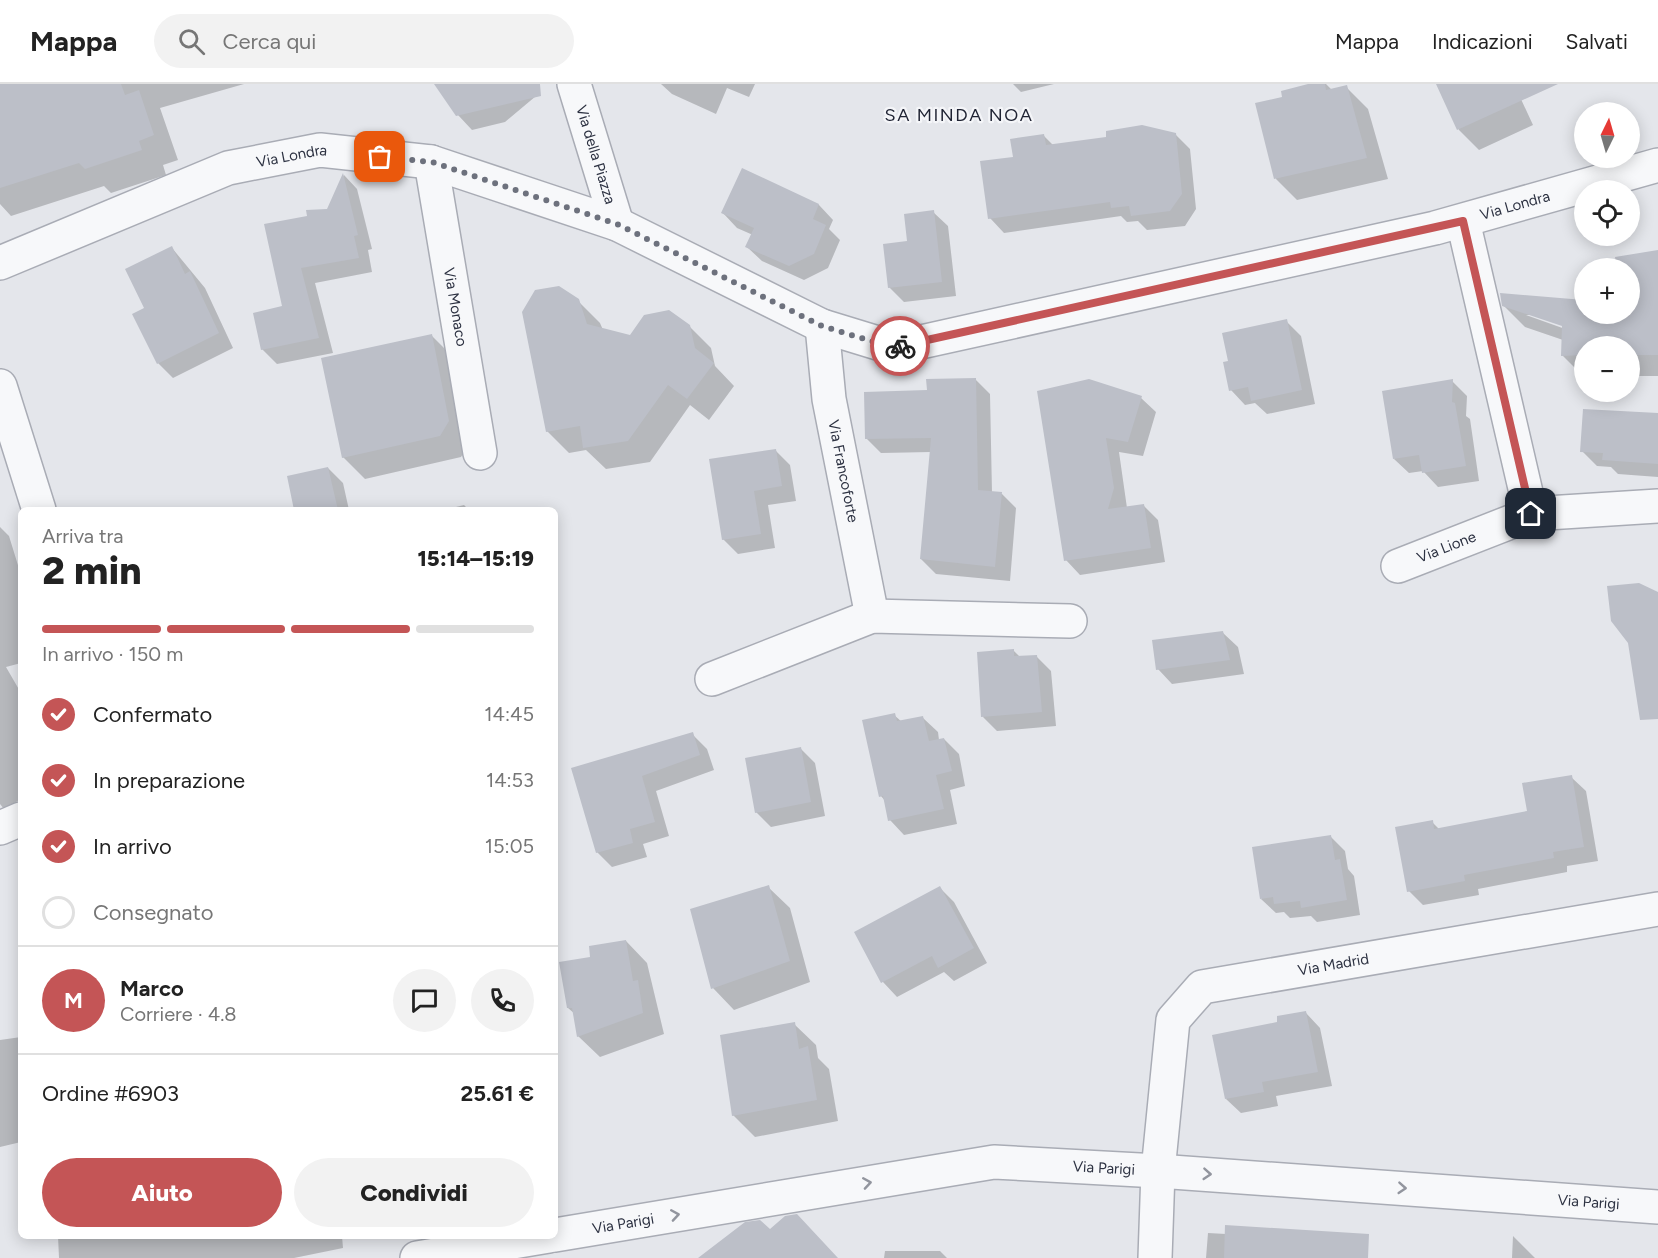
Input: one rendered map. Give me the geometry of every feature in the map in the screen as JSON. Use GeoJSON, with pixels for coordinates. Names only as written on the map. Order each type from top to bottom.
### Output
{"type":"FeatureCollection","features":[{"type":"Feature","properties":{"kind":"street","name":"Via della Piazza"},"geometry":{"type":"LineString","coordinates":[[574,84],[617,224]]}},
{"type":"Feature","properties":{"kind":"street","name":"Via Londra"},"geometry":{"type":"LineString","coordinates":[[0,263],[228,168],[320,150],[432,162],[617,224],[822,326],[894,348],[1463,221],[1658,165]]}},
{"type":"Feature","properties":{"kind":"street","name":"Via Monaco"},"geometry":{"type":"LineString","coordinates":[[432,162],[480,453]]}},
{"type":"Feature","properties":{"kind":"street"},"geometry":{"type":"LineString","coordinates":[[1463,221],[1531,514]]}},
{"type":"Feature","properties":{"kind":"street","name":"Via Francoforte"},"geometry":{"type":"LineString","coordinates":[[822,326],[829,399],[872,616]]}},
{"type":"Feature","properties":{"kind":"street"},"geometry":{"type":"LineString","coordinates":[[0,386],[38,507]]}},
{"type":"Feature","properties":{"kind":"street","name":"Via Lione"},"geometry":{"type":"LineString","coordinates":[[1398,566],[1531,514],[1658,506]]}},
{"type":"Feature","properties":{"kind":"street"},"geometry":{"type":"LineString","coordinates":[[712,679],[872,616],[1070,621]]}},
{"type":"Feature","properties":{"kind":"street"},"geometry":{"type":"LineString","coordinates":[[0,828],[18,820]]}},
{"type":"Feature","properties":{"kind":"street","name":"Via Madrid"},"geometry":{"type":"LineString","coordinates":[[1155,1258],[1158,1171],[1173,1020],[1202,987],[1658,909]]}},
{"type":"Feature","properties":{"kind":"street","name":"Via Parigi"},"geometry":{"type":"LineString","coordinates":[[558,1235],[994,1162],[1158,1171],[1658,1207]]}},
{"type":"Feature","properties":{"kind":"street"},"geometry":{"type":"LineString","coordinates":[[417,1258],[531,1239]]}},
{"type":"Feature","properties":{"kind":"building"},"geometry":{"type":"Polygon","coordinates":[[[0,84],[121,84],[125,95],[139,90],[154,135],[139,141],[142,150],[85,169],[79,163],[0,188],[0,84]]]}},
{"type":"Feature","properties":{"kind":"building"},"geometry":{"type":"Polygon","coordinates":[[[434,84],[540,84],[541,96],[456,116],[434,84]]]}},
{"type":"Feature","properties":{"kind":"building"},"geometry":{"type":"Polygon","coordinates":[[[1308,84],[1325,84],[1326,90],[1347,85],[1367,158],[1274,179],[1255,103],[1282,97],[1281,91],[1308,84]]]}},
{"type":"Feature","properties":{"kind":"building"},"geometry":{"type":"Polygon","coordinates":[[[1436,84],[1558,84],[1457,130],[1436,84]]]}},
{"type":"Feature","properties":{"kind":"building"},"geometry":{"type":"Polygon","coordinates":[[[1142,125],[1176,133],[1182,194],[1170,211],[1131,216],[1129,206],[1111,208],[1110,202],[988,219],[980,161],[1013,157],[1010,139],[1044,134],[1046,145],[1106,137],[1106,131],[1142,125]]]}},
{"type":"Feature","properties":{"kind":"building"},"geometry":{"type":"Polygon","coordinates":[[[742,168],[819,204],[813,219],[826,225],[814,254],[789,266],[745,247],[754,228],[721,213],[742,168]]]}},
{"type":"Feature","properties":{"kind":"building"},"geometry":{"type":"Polygon","coordinates":[[[343,173],[358,235],[354,236],[359,258],[301,268],[319,338],[261,350],[253,313],[282,306],[264,224],[307,216],[306,210],[327,209],[343,173]]]}},
{"type":"Feature","properties":{"kind":"building"},"geometry":{"type":"Polygon","coordinates":[[[934,210],[942,282],[888,288],[883,244],[907,241],[904,214],[934,210]]]}},
{"type":"Feature","properties":{"kind":"building"},"geometry":{"type":"Polygon","coordinates":[[[172,246],[185,274],[190,271],[219,333],[157,364],[132,314],[144,308],[125,269],[172,246]]]}},
{"type":"Feature","properties":{"kind":"building"},"geometry":{"type":"Polygon","coordinates":[[[1658,250],[1658,355],[1640,355],[1640,336],[1574,336],[1574,355],[1561,356],[1562,326],[1502,306],[1500,293],[1574,299],[1574,324],[1640,324],[1640,258],[1615,257],[1658,250]]]}},
{"type":"Feature","properties":{"kind":"building"},"geometry":{"type":"Polygon","coordinates":[[[559,286],[579,299],[587,324],[630,335],[644,315],[669,310],[690,325],[695,348],[714,363],[687,399],[668,385],[628,441],[583,448],[580,426],[546,432],[522,312],[535,290],[559,286]]]}},
{"type":"Feature","properties":{"kind":"building"},"geometry":{"type":"Polygon","coordinates":[[[1287,319],[1302,390],[1251,401],[1248,387],[1229,391],[1223,362],[1228,361],[1222,333],[1287,319]]]}},
{"type":"Feature","properties":{"kind":"building"},"geometry":{"type":"Polygon","coordinates":[[[432,334],[449,421],[440,436],[342,458],[321,358],[432,334]]]}},
{"type":"Feature","properties":{"kind":"building"},"geometry":{"type":"Polygon","coordinates":[[[976,378],[978,490],[1002,492],[995,567],[920,559],[931,438],[865,439],[864,392],[927,390],[926,379],[976,378]]]}},
{"type":"Feature","properties":{"kind":"building"},"geometry":{"type":"Polygon","coordinates":[[[1089,379],[1142,396],[1128,442],[1106,438],[1114,488],[1108,509],[1144,504],[1151,548],[1064,561],[1037,391],[1089,379]]]}},
{"type":"Feature","properties":{"kind":"building"},"geometry":{"type":"Polygon","coordinates":[[[1453,379],[1452,402],[1455,403],[1466,466],[1422,473],[1419,455],[1393,459],[1382,391],[1453,379]]]}},
{"type":"Feature","properties":{"kind":"building"},"geometry":{"type":"Polygon","coordinates":[[[1583,409],[1658,413],[1658,464],[1602,460],[1603,453],[1580,452],[1583,409]]]}},
{"type":"Feature","properties":{"kind":"building"},"geometry":{"type":"Polygon","coordinates":[[[776,449],[782,486],[754,491],[761,534],[722,540],[709,459],[776,449]]]}},
{"type":"Feature","properties":{"kind":"building"},"geometry":{"type":"Polygon","coordinates":[[[328,467],[337,507],[293,507],[287,476],[328,467]]]}},
{"type":"Feature","properties":{"kind":"building"},"geometry":{"type":"Polygon","coordinates":[[[1639,583],[1658,592],[1658,719],[1640,720],[1628,643],[1611,621],[1607,586],[1639,583]]]}},
{"type":"Feature","properties":{"kind":"building"},"geometry":{"type":"Polygon","coordinates":[[[1223,631],[1230,660],[1156,670],[1152,640],[1223,631]]]}},
{"type":"Feature","properties":{"kind":"building"},"geometry":{"type":"Polygon","coordinates":[[[1014,649],[1014,656],[1037,655],[1042,712],[981,717],[977,652],[1014,649]]]}},
{"type":"Feature","properties":{"kind":"building"},"geometry":{"type":"Polygon","coordinates":[[[895,713],[897,721],[923,716],[929,741],[944,738],[952,771],[936,775],[944,809],[888,821],[883,796],[879,797],[862,720],[895,713]]]}},
{"type":"Feature","properties":{"kind":"building"},"geometry":{"type":"Polygon","coordinates":[[[693,732],[700,755],[642,776],[655,822],[630,829],[633,843],[596,853],[571,768],[693,732]]]}},
{"type":"Feature","properties":{"kind":"building"},"geometry":{"type":"Polygon","coordinates":[[[801,747],[811,802],[755,813],[745,758],[801,747]]]}},
{"type":"Feature","properties":{"kind":"building"},"geometry":{"type":"Polygon","coordinates":[[[1572,775],[1584,847],[1553,852],[1554,858],[1464,875],[1465,881],[1407,892],[1395,827],[1433,820],[1434,829],[1527,811],[1522,783],[1572,775]]]}},
{"type":"Feature","properties":{"kind":"building"},"geometry":{"type":"Polygon","coordinates":[[[1331,835],[1335,860],[1340,859],[1347,900],[1301,908],[1300,901],[1274,904],[1273,897],[1260,899],[1252,847],[1331,835]]]}},
{"type":"Feature","properties":{"kind":"building"},"geometry":{"type":"Polygon","coordinates":[[[769,885],[790,961],[711,989],[690,909],[769,885]]]}},
{"type":"Feature","properties":{"kind":"building"},"geometry":{"type":"Polygon","coordinates":[[[940,886],[974,948],[938,968],[932,956],[881,983],[854,932],[940,886]]]}},
{"type":"Feature","properties":{"kind":"building"},"geometry":{"type":"Polygon","coordinates":[[[626,940],[633,981],[638,980],[643,1013],[577,1037],[572,1008],[567,1008],[559,962],[590,957],[589,946],[626,940]]]}},
{"type":"Feature","properties":{"kind":"building"},"geometry":{"type":"Polygon","coordinates":[[[1306,1011],[1318,1072],[1262,1082],[1264,1092],[1225,1099],[1212,1035],[1277,1022],[1277,1016],[1306,1011]]]}},
{"type":"Feature","properties":{"kind":"building"},"geometry":{"type":"Polygon","coordinates":[[[795,1022],[799,1049],[808,1046],[817,1100],[732,1116],[720,1035],[795,1022]]]}},
{"type":"Feature","properties":{"kind":"building"},"geometry":{"type":"Polygon","coordinates":[[[797,1214],[838,1258],[698,1258],[745,1222],[760,1220],[770,1229],[785,1216],[797,1214]]]}},
{"type":"Feature","properties":{"kind":"building"},"geometry":{"type":"Polygon","coordinates":[[[1225,1225],[1369,1234],[1368,1258],[1224,1258],[1225,1225]]]}},
{"type":"Feature","properties":{"kind":"way so far"},"geometry":{"type":"LineString","coordinates":[[380,157],[432,162],[617,224],[822,326],[894,348],[900,346]]}},
{"type":"Feature","properties":{"kind":"district","name":"SA MINDA NOA"},"geometry":{"type":"Point","coordinates":[959,115]}},
{"type":"Feature","properties":{"kind":"route"},"geometry":{"type":"LineString","coordinates":[[900,346],[1463,221],[1531,514]]}}]}
